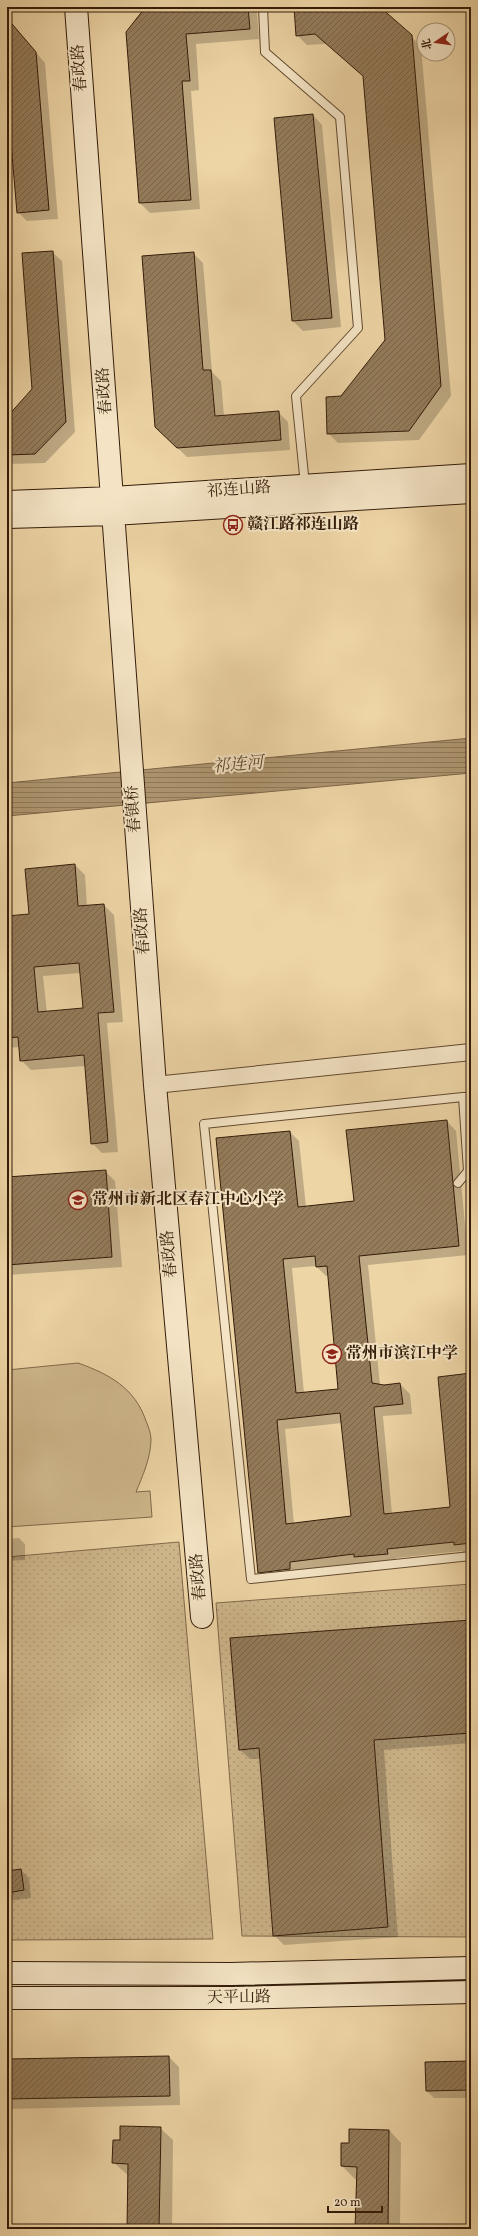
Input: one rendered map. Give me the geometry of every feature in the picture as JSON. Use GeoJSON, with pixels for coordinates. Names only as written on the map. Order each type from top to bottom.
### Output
{"type":"FeatureCollection","features":[{"type":"Feature","properties":{"kind":"street","name":"春政路"},"geometry":{"type":"LineString","coordinates":[[76,7],[132,775]]}},
{"type":"Feature","properties":{"kind":"street","name":"祁连山路"},"geometry":{"type":"LineString","coordinates":[[7,517],[305,486],[471,475]]}},
{"type":"Feature","properties":{"kind":"street","name":"祁连山路"},"geometry":{"type":"LineString","coordinates":[[7,502],[113,506],[471,492]]}},
{"type":"Feature","properties":{"kind":"street","name":"春镇桥"},"geometry":{"type":"LineString","coordinates":[[132,775],[137,843]]}},
{"type":"Feature","properties":{"kind":"street","name":"春政路"},"geometry":{"type":"LineString","coordinates":[[137,843],[155,1086],[202,1617]]}},
{"type":"Feature","properties":{"kind":"street"},"geometry":{"type":"LineString","coordinates":[[155,1086],[471,1052]]}},
{"type":"Feature","properties":{"kind":"street","name":"天平山路"},"geometry":{"type":"LineString","coordinates":[[7,1973],[231,1974],[471,1968]]}},
{"type":"Feature","properties":{"kind":"street","name":"天平山路"},"geometry":{"type":"LineString","coordinates":[[7,1998],[233,1998],[471,1992]]}},
{"type":"Feature","properties":{"kind":"lane"},"geometry":{"type":"LineString","coordinates":[[264,7],[265,52],[340,117],[341,125],[358,328],[296,396],[305,486]]}},
{"type":"Feature","properties":{"kind":"lane"},"geometry":{"type":"LineString","coordinates":[[471,1100],[467,1097],[463,1097],[204,1124],[251,1579],[471,1556]]}},
{"type":"Feature","properties":{"kind":"lane"},"geometry":{"type":"LineString","coordinates":[[458,1183],[468,1171],[463,1097]]}},
{"type":"Feature","properties":{"kind":"shaded area"},"geometry":{"type":"Polygon","coordinates":[[[78,1363],[110,1377],[120,1384],[128,1391],[141,1409],[150,1432],[151,1446],[146,1466],[136,1492],[150,1491],[152,1517],[7,1527],[7,1370],[78,1363]]]}},
{"type":"Feature","properties":{"kind":"shaded area"},"geometry":{"type":"Polygon","coordinates":[[[179,1542],[213,1939],[7,1940],[7,1557],[179,1542]]]}},
{"type":"Feature","properties":{"kind":"shaded area"},"geometry":{"type":"Polygon","coordinates":[[[471,1584],[471,1937],[242,1936],[216,1603],[471,1584]]]}},
{"type":"Feature","properties":{"kind":"water","name":"祁连河"},"geometry":{"type":"Polygon","coordinates":[[[471,738],[471,773],[7,816],[7,783],[471,738]]]}},
{"type":"Feature","properties":{"kind":"building"},"geometry":{"type":"Polygon","coordinates":[[[165,7],[248,7],[250,29],[186,34],[190,81],[182,81],[191,200],[139,203],[126,32],[144,9],[165,7]]]}},
{"type":"Feature","properties":{"kind":"building"},"geometry":{"type":"Polygon","coordinates":[[[294,7],[380,7],[412,35],[441,386],[409,431],[327,434],[326,397],[341,396],[385,340],[363,76],[315,34],[296,36],[294,7]]]}},
{"type":"Feature","properties":{"kind":"building"},"geometry":{"type":"Polygon","coordinates":[[[7,18],[36,52],[49,210],[17,213],[7,96],[7,18]]]}},
{"type":"Feature","properties":{"kind":"building"},"geometry":{"type":"Polygon","coordinates":[[[313,114],[332,318],[292,321],[274,118],[313,114]]]}},
{"type":"Feature","properties":{"kind":"building"},"geometry":{"type":"Polygon","coordinates":[[[53,251],[66,422],[35,454],[7,455],[7,417],[32,389],[22,253],[53,251]]]}},
{"type":"Feature","properties":{"kind":"building"},"geometry":{"type":"Polygon","coordinates":[[[194,252],[203,370],[211,370],[215,416],[279,411],[281,440],[177,448],[155,427],[142,256],[194,252]]]}},
{"type":"Feature","properties":{"kind":"building"},"geometry":{"type":"Polygon","coordinates":[[[75,864],[78,906],[104,904],[114,1012],[98,1013],[108,1142],[91,1144],[84,1055],[20,1061],[18,1037],[7,1038],[7,916],[29,914],[25,869],[75,864]],[[79,963],[34,967],[38,1012],[83,1008],[79,963]]]}},
{"type":"Feature","properties":{"kind":"building"},"geometry":{"type":"Polygon","coordinates":[[[447,1120],[459,1246],[359,1256],[372,1383],[384,1385],[400,1383],[403,1404],[374,1407],[384,1514],[450,1507],[438,1377],[471,1373],[471,1543],[454,1545],[454,1542],[387,1549],[388,1554],[354,1557],[354,1554],[290,1562],[290,1569],[258,1573],[216,1138],[290,1131],[298,1207],[354,1201],[346,1130],[447,1120]],[[315,1256],[283,1259],[296,1393],[338,1389],[327,1266],[316,1267],[315,1256]],[[340,1413],[277,1420],[286,1524],[351,1516],[340,1413]]]}},
{"type":"Feature","properties":{"kind":"building"},"geometry":{"type":"Polygon","coordinates":[[[106,1170],[112,1257],[7,1265],[7,1177],[106,1170]]]}},
{"type":"Feature","properties":{"kind":"building"},"geometry":{"type":"Polygon","coordinates":[[[471,1620],[471,1733],[374,1740],[388,1927],[273,1936],[259,1748],[239,1750],[230,1638],[471,1620]]]}},
{"type":"Feature","properties":{"kind":"building"},"geometry":{"type":"Polygon","coordinates":[[[21,1869],[24,1890],[7,1893],[7,1871],[21,1869]]]}},
{"type":"Feature","properties":{"kind":"building"},"geometry":{"type":"Polygon","coordinates":[[[169,2056],[170,2096],[7,2099],[7,2059],[169,2056]]]}},
{"type":"Feature","properties":{"kind":"building"},"geometry":{"type":"Polygon","coordinates":[[[471,2061],[471,2090],[426,2091],[425,2062],[471,2061]]]}},
{"type":"Feature","properties":{"kind":"building"},"geometry":{"type":"Polygon","coordinates":[[[120,2126],[161,2127],[159,2229],[127,2229],[128,2164],[112,2163],[113,2140],[120,2140],[120,2126]]]}},
{"type":"Feature","properties":{"kind":"building"},"geometry":{"type":"Polygon","coordinates":[[[349,2129],[389,2130],[388,2229],[355,2229],[357,2167],[341,2166],[341,2143],[349,2143],[349,2129]]]}},
{"type":"Feature","properties":{"kind":"place","name":"赣江路祁连山路"},"geometry":{"type":"Point","coordinates":[233,525]}},
{"type":"Feature","properties":{"kind":"place","name":"常州市新北区春江中心小学"},"geometry":{"type":"Point","coordinates":[78,1200]}},
{"type":"Feature","properties":{"kind":"place","name":"常州市滨江中学"},"geometry":{"type":"Point","coordinates":[332,1354]}}]}
